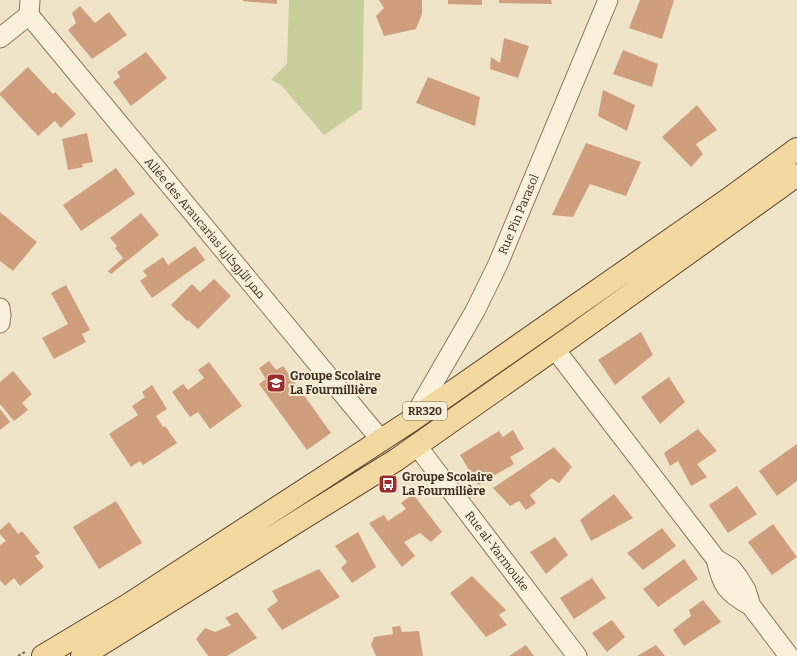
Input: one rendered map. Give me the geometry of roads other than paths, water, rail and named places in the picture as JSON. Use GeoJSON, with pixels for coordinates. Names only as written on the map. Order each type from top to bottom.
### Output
{"type":"FeatureCollection","features":[{"type":"Feature","properties":{"kind":"main road","name":"RR320"},"geometry":{"type":"LineString","coordinates":[[42,656],[128,605],[412,420],[717,208],[797,149]]}},
{"type":"Feature","properties":{"kind":"main road","name":"RR320"},"geometry":{"type":"LineString","coordinates":[[82,656],[385,468],[797,175]]}},
{"type":"Feature","properties":{"kind":"street","name":"Rue Pin Parasol"},"geometry":{"type":"LineString","coordinates":[[412,420],[475,311],[498,264],[608,0]]}},
{"type":"Feature","properties":{"kind":"street"},"geometry":{"type":"LineString","coordinates":[[0,38],[29,8]]}},
{"type":"Feature","properties":{"kind":"street","name":"Allée des Araucarias ممر الأروكاريا"},"geometry":{"type":"LineString","coordinates":[[29,8],[381,440]]}},
{"type":"Feature","properties":{"kind":"street"},"geometry":{"type":"LineString","coordinates":[[554,348],[716,559],[731,568],[738,576],[746,590],[751,606],[789,656]]}},
{"type":"Feature","properties":{"kind":"street","name":"Rue al-Yarmouke"},"geometry":{"type":"LineString","coordinates":[[417,446],[577,656]]}},
{"type":"Feature","properties":{"kind":"place","name":"Groupe Scolaire La Fourmillière"},"geometry":{"type":"Point","coordinates":[276,383]}},
{"type":"Feature","properties":{"kind":"place","name":"Groupe Scolaire La Fourmilière"},"geometry":{"type":"Point","coordinates":[388,484]}}]}
